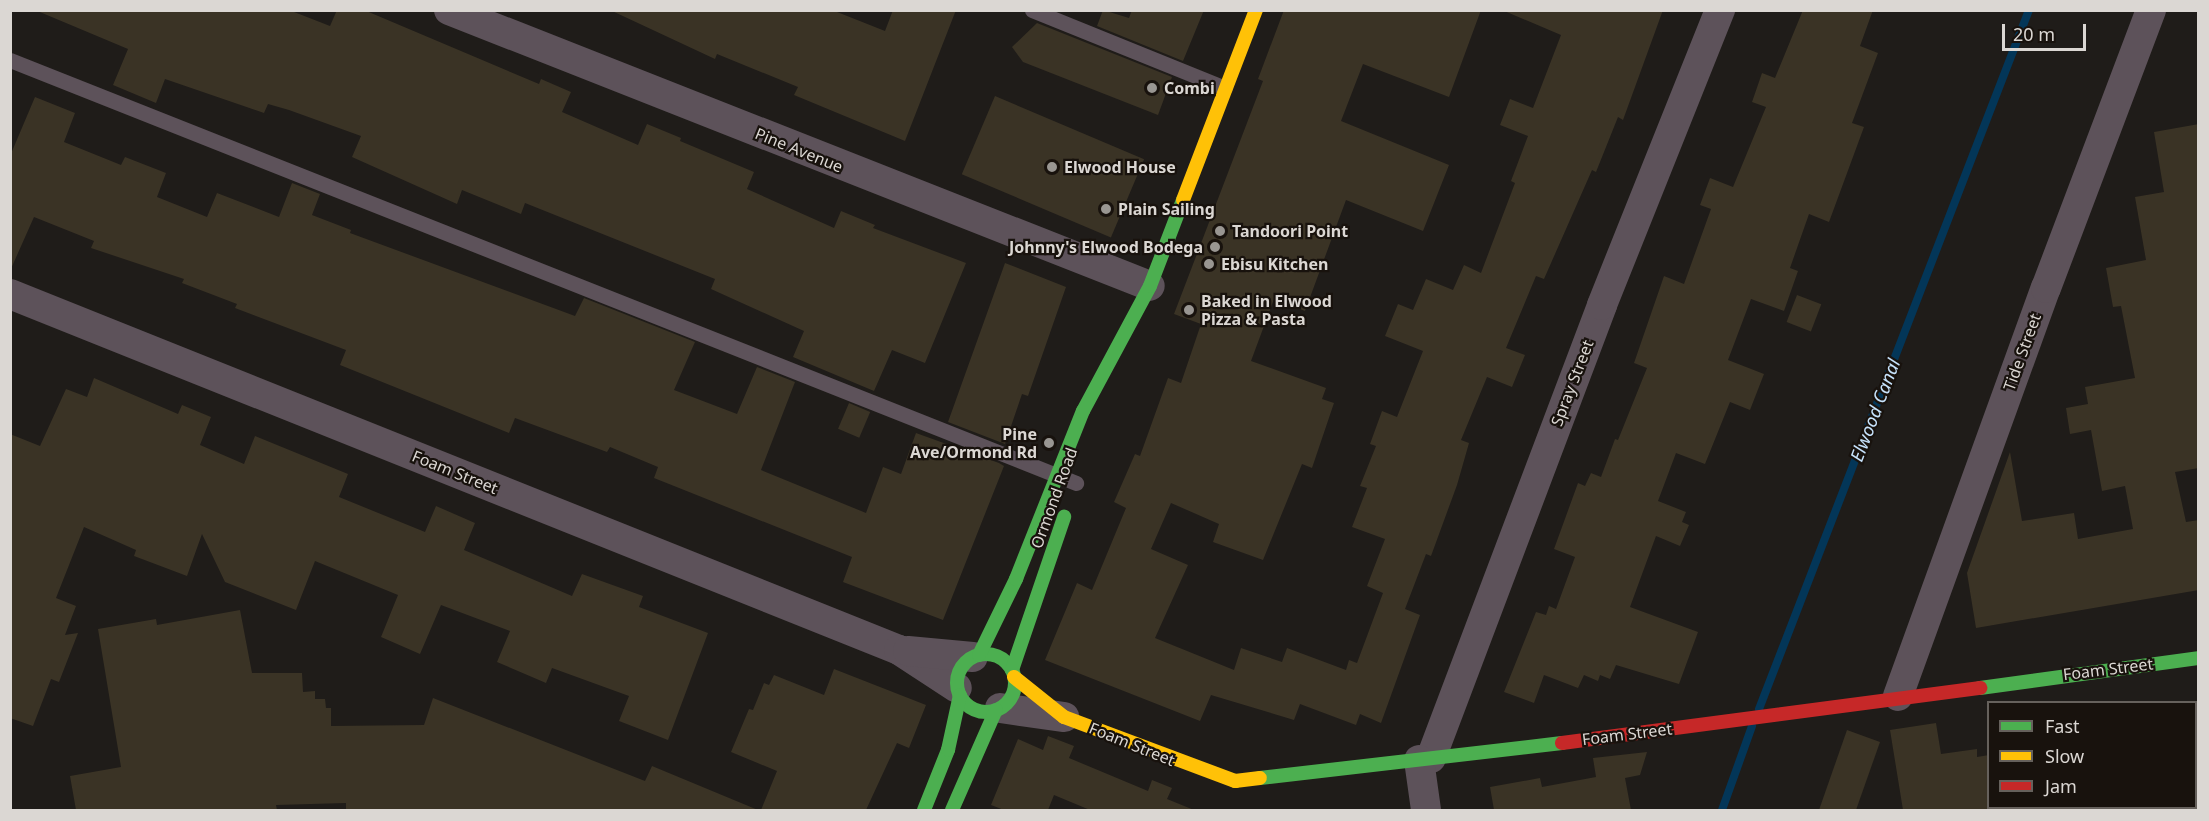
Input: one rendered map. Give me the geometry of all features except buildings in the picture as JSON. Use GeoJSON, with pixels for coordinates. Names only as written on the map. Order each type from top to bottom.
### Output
{"type":"FeatureCollection","features":[{"type":"Feature","properties":{"kind":"street","name":"Pine Avenue"},"geometry":{"type":"LineString","coordinates":[[449,10],[1150,286]]}},
{"type":"Feature","properties":{"kind":"street","name":"Ormond Road"},"geometry":{"type":"LineString","coordinates":[[976,656],[1059,476],[1083,411],[1150,286],[1256,10]]}},
{"type":"Feature","properties":{"kind":"street","name":"Spray Street"},"geometry":{"type":"LineString","coordinates":[[1426,810],[1425,759],[1720,10]]}},
{"type":"Feature","properties":{"kind":"street","name":"Tide Street"},"geometry":{"type":"LineString","coordinates":[[1898,696],[2046,288],[2151,10]]}},
{"type":"Feature","properties":{"kind":"street","name":"Foam Street"},"geometry":{"type":"LineString","coordinates":[[10,294],[899,650],[958,691]]}},
{"type":"Feature","properties":{"kind":"street","name":"Ormond Road"},"geometry":{"type":"LineString","coordinates":[[1112,392],[1124,336]]}},
{"type":"Feature","properties":{"kind":"street","name":"Ormond Road"},"geometry":{"type":"LineString","coordinates":[[1013,674],[1074,489]]}},
{"type":"Feature","properties":{"kind":"street","name":"Foam Street"},"geometry":{"type":"LineString","coordinates":[[899,650],[976,656]]}},
{"type":"Feature","properties":{"kind":"street"},"geometry":{"type":"LineString","coordinates":[[924,810],[948,750],[960,670],[976,656],[998,657],[1013,674],[1013,695],[998,709],[952,810]]}},
{"type":"Feature","properties":{"kind":"street","name":"Foam Street"},"geometry":{"type":"LineString","coordinates":[[998,709],[1064,717],[1235,782],[1632,735],[1898,696],[2199,658]]}},
{"type":"Feature","properties":{"kind":"street","name":"Foam Street"},"geometry":{"type":"LineString","coordinates":[[1013,674],[1064,717]]}},
{"type":"Feature","properties":{"kind":"street"},"geometry":{"type":"LineString","coordinates":[[958,691],[971,708],[998,709]]}},
{"type":"Feature","properties":{"kind":"lane"},"geometry":{"type":"LineString","coordinates":[[1032,10],[1225,88]]}},
{"type":"Feature","properties":{"kind":"lane"},"geometry":{"type":"LineString","coordinates":[[10,60],[1059,476],[1074,489]]}},
{"type":"Feature","properties":{"kind":"waterway","name":"Elwood Canal"},"geometry":{"type":"LineString","coordinates":[[1759,709],[2029,10]]}},
{"type":"Feature","properties":{"kind":"waterway","name":"Elwood Canal"},"geometry":{"type":"LineString","coordinates":[[1722,810],[1752,726]]}},
{"type":"Feature","properties":{"kind":"traffic: fast"},"geometry":{"type":"LineString","coordinates":[[979,655],[1016,579],[1083,411],[1150,286],[1183,200]]}},
{"type":"Feature","properties":{"kind":"traffic: fast"},"geometry":{"type":"LineString","coordinates":[[1012,670],[1064,517]]}},
{"type":"Feature","properties":{"kind":"traffic: fast"},"geometry":{"type":"LineString","coordinates":[[986,654],[997,656],[1010,667],[1015,683],[1013,694],[1002,707],[986,712],[975,710],[962,699],[957,683],[959,672],[970,659],[986,654]]}},
{"type":"Feature","properties":{"kind":"traffic: fast"},"geometry":{"type":"LineString","coordinates":[[1980,688],[2198,658]]}},
{"type":"Feature","properties":{"kind":"traffic: fast"},"geometry":{"type":"LineString","coordinates":[[924,810],[948,750],[960,695]]}},
{"type":"Feature","properties":{"kind":"traffic: fast"},"geometry":{"type":"LineString","coordinates":[[952,810],[996,710]]}},
{"type":"Feature","properties":{"kind":"traffic: fast"},"geometry":{"type":"LineString","coordinates":[[1260,778],[1562,743]]}},
{"type":"Feature","properties":{"kind":"traffic: slow"},"geometry":{"type":"LineString","coordinates":[[1183,200],[1256,10]]}},
{"type":"Feature","properties":{"kind":"traffic: slow"},"geometry":{"type":"LineString","coordinates":[[1014,677],[1064,717],[1235,781],[1260,778]]}},
{"type":"Feature","properties":{"kind":"traffic: jam"},"geometry":{"type":"LineString","coordinates":[[1562,743],[1980,688]]}},
{"type":"Feature","properties":{"kind":"place","name":"Combi"},"geometry":{"type":"Point","coordinates":[1152,88]}},
{"type":"Feature","properties":{"kind":"place","name":"Elwood House"},"geometry":{"type":"Point","coordinates":[1052,167]}},
{"type":"Feature","properties":{"kind":"place","name":"Plain Sailing"},"geometry":{"type":"Point","coordinates":[1106,209]}},
{"type":"Feature","properties":{"kind":"place","name":"Tandoori Point"},"geometry":{"type":"Point","coordinates":[1220,231]}},
{"type":"Feature","properties":{"kind":"place","name":"Johnny's Elwood Bodega"},"geometry":{"type":"Point","coordinates":[1215,247]}},
{"type":"Feature","properties":{"kind":"place","name":"Ebisu Kitchen"},"geometry":{"type":"Point","coordinates":[1209,264]}},
{"type":"Feature","properties":{"kind":"place","name":"Baked in Elwood Pizza & Pasta"},"geometry":{"type":"Point","coordinates":[1189,310]}},
{"type":"Feature","properties":{"kind":"place","name":"Pine Ave/Ormond Rd"},"geometry":{"type":"Point","coordinates":[1049,443]}}]}
